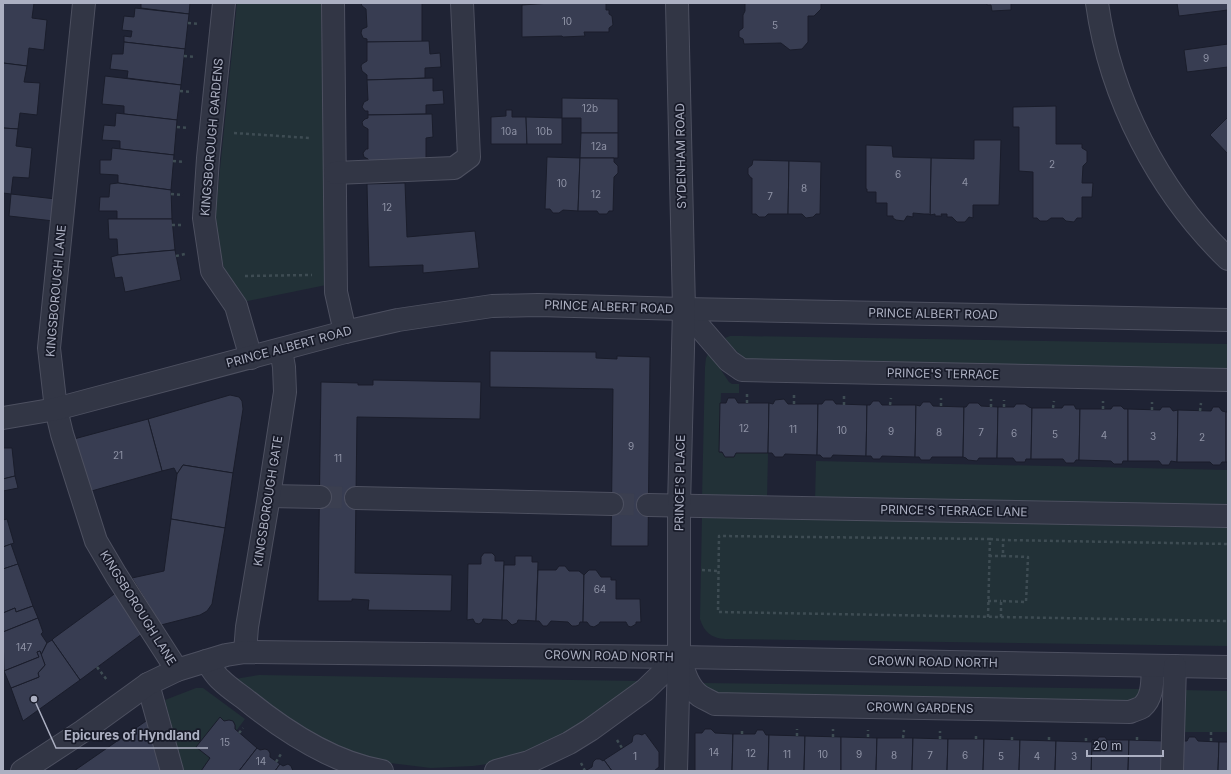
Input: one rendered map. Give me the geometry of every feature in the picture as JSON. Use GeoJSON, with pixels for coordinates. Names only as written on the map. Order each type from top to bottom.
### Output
{"type":"FeatureCollection","features":[{"type":"Feature","properties":{"kind":"street","name":"KINGSBOROUGH LANE"},"geometry":{"type":"LineString","coordinates":[[84,3],[49,348],[56,408],[62,434],[96,541],[177,670]]}},
{"type":"Feature","properties":{"kind":"street","name":"KINGSBOROUGH GARDENS"},"geometry":{"type":"LineString","coordinates":[[224,3],[201,129],[204,218],[212,271],[236,306],[251,358]]}},
{"type":"Feature","properties":{"kind":"street"},"geometry":{"type":"LineString","coordinates":[[333,3],[336,292],[344,332]]}},
{"type":"Feature","properties":{"kind":"street"},"geometry":{"type":"LineString","coordinates":[[335,173],[454,168],[469,157],[462,3]]}},
{"type":"Feature","properties":{"kind":"street","name":"SYDENHAM ROAD"},"geometry":{"type":"LineString","coordinates":[[677,3],[684,309]]}},
{"type":"Feature","properties":{"kind":"street"},"geometry":{"type":"LineString","coordinates":[[1097,3],[1109,57],[1125,107],[1140,139],[1176,199],[1213,244],[1228,259]]}},
{"type":"Feature","properties":{"kind":"street","name":"PRINCE ALBERT ROAD"},"geometry":{"type":"LineString","coordinates":[[3,418],[56,408],[251,358],[344,332],[398,320],[492,306],[538,305],[1228,320]]}},
{"type":"Feature","properties":{"kind":"street","name":"PRINCE'S TERRACE"},"geometry":{"type":"LineString","coordinates":[[684,309],[729,361],[742,370],[1228,380]]}},
{"type":"Feature","properties":{"kind":"street","name":"PRINCE'S PLACE"},"geometry":{"type":"LineString","coordinates":[[676,771],[679,657],[679,506],[684,309]]}},
{"type":"Feature","properties":{"kind":"street","name":"KINGSBOROUGH GATE"},"geometry":{"type":"LineString","coordinates":[[245,652],[247,627],[285,392],[284,367],[281,350]]}},
{"type":"Feature","properties":{"kind":"street"},"geometry":{"type":"LineString","coordinates":[[269,496],[320,497]]}},
{"type":"Feature","properties":{"kind":"street"},"geometry":{"type":"LineString","coordinates":[[356,498],[612,504]]}},
{"type":"Feature","properties":{"kind":"street","name":"PRINCE'S TERRACE LANE"},"geometry":{"type":"LineString","coordinates":[[648,505],[1228,516]]}},
{"type":"Feature","properties":{"kind":"street","name":"CROWN ROAD NORTH"},"geometry":{"type":"LineString","coordinates":[[22,771],[83,731],[148,684],[177,670],[226,655],[245,652],[679,657],[1228,667]]}},
{"type":"Feature","properties":{"kind":"street"},"geometry":{"type":"LineString","coordinates":[[496,771],[529,762],[585,734],[645,690],[679,657]]}},
{"type":"Feature","properties":{"kind":"street","name":"CROWN GARDENS"},"geometry":{"type":"LineString","coordinates":[[679,657],[686,678],[692,688],[699,696],[715,704],[1122,712],[1130,712],[1142,707],[1148,699],[1152,688],[1153,666]]}},
{"type":"Feature","properties":{"kind":"street"},"geometry":{"type":"LineString","coordinates":[[206,661],[221,680],[262,714],[324,751],[351,763],[382,771]]}},
{"type":"Feature","properties":{"kind":"street"},"geometry":{"type":"LineString","coordinates":[[1172,771],[1175,666]]}},
{"type":"Feature","properties":{"kind":"street"},"geometry":{"type":"LineString","coordinates":[[148,684],[172,771]]}},
{"type":"Feature","properties":{"kind":"path"},"geometry":{"type":"LineString","coordinates":[[188,23],[200,24]]}},
{"type":"Feature","properties":{"kind":"path"},"geometry":{"type":"LineString","coordinates":[[184,56],[197,57]]}},
{"type":"Feature","properties":{"kind":"path"},"geometry":{"type":"LineString","coordinates":[[180,91],[194,93]]}},
{"type":"Feature","properties":{"kind":"path"},"geometry":{"type":"LineString","coordinates":[[235,133],[236,126]]}},
{"type":"Feature","properties":{"kind":"path"},"geometry":{"type":"LineString","coordinates":[[176,127],[311,138],[311,130]]}},
{"type":"Feature","properties":{"kind":"path"},"geometry":{"type":"LineString","coordinates":[[173,161],[187,162]]}},
{"type":"Feature","properties":{"kind":"path"},"geometry":{"type":"LineString","coordinates":[[171,194],[184,195]]}},
{"type":"Feature","properties":{"kind":"path"},"geometry":{"type":"LineString","coordinates":[[172,226],[183,225]]}},
{"type":"Feature","properties":{"kind":"path"},"geometry":{"type":"LineString","coordinates":[[176,256],[186,254]]}},
{"type":"Feature","properties":{"kind":"path"},"geometry":{"type":"LineString","coordinates":[[240,276],[313,275],[313,268]]}},
{"type":"Feature","properties":{"kind":"path"},"geometry":{"type":"LineString","coordinates":[[1228,544],[990,539],[719,536],[718,612],[1228,621]]}},
{"type":"Feature","properties":{"kind":"path"},"geometry":{"type":"LineString","coordinates":[[988,617],[990,539]]}},
{"type":"Feature","properties":{"kind":"path"},"geometry":{"type":"LineString","coordinates":[[1003,540],[1003,556]]}},
{"type":"Feature","properties":{"kind":"path"},"geometry":{"type":"LineString","coordinates":[[988,601],[1026,602],[1028,572],[1028,557],[989,556]]}},
{"type":"Feature","properties":{"kind":"path"},"geometry":{"type":"LineString","coordinates":[[1001,601],[1001,618]]}},
{"type":"Feature","properties":{"kind":"path"},"geometry":{"type":"LineString","coordinates":[[97,667],[107,680]]}},
{"type":"Feature","properties":{"kind":"path"},"geometry":{"type":"LineString","coordinates":[[1211,732],[1211,741]]}},
{"type":"Feature","properties":{"kind":"path"},"geometry":{"type":"LineString","coordinates":[[614,736],[622,748]]}},
{"type":"Feature","properties":{"kind":"shaded area"},"geometry":{"type":"Polygon","coordinates":[[[237,3],[321,3],[326,285],[243,302],[230,286],[218,248],[215,218],[237,3]]]}},
{"type":"Feature","properties":{"kind":"shaded area"},"geometry":{"type":"Polygon","coordinates":[[[730,336],[1228,344],[1228,370],[746,360],[725,338],[730,336]]]}},
{"type":"Feature","properties":{"kind":"shaded area"},"geometry":{"type":"Polygon","coordinates":[[[709,352],[729,382],[732,384],[739,384],[739,393],[721,393],[719,452],[734,457],[736,453],[768,453],[767,499],[702,498],[705,367],[706,358],[709,352]]]}},
{"type":"Feature","properties":{"kind":"shaded area"},"geometry":{"type":"Polygon","coordinates":[[[816,461],[1228,470],[1228,508],[815,501],[816,461]]]}},
{"type":"Feature","properties":{"kind":"shaded area"},"geometry":{"type":"Polygon","coordinates":[[[702,516],[1228,526],[1228,646],[720,638],[709,634],[700,619],[702,516]]]}},
{"type":"Feature","properties":{"kind":"shaded area"},"geometry":{"type":"Polygon","coordinates":[[[259,675],[640,681],[623,696],[556,740],[495,763],[473,766],[431,768],[390,763],[365,757],[345,750],[299,727],[235,679],[259,675]]]}},
{"type":"Feature","properties":{"kind":"shaded area"},"geometry":{"type":"Polygon","coordinates":[[[701,683],[1143,689],[1134,702],[731,696],[710,692],[701,683]]]}},
{"type":"Feature","properties":{"kind":"shaded area"},"geometry":{"type":"Polygon","coordinates":[[[196,688],[203,688],[245,719],[236,731],[233,721],[224,721],[220,717],[210,758],[201,771],[182,771],[165,700],[196,688]]]}},
{"type":"Feature","properties":{"kind":"shaded area"},"geometry":{"type":"Polygon","coordinates":[[[1182,690],[1228,691],[1228,732],[1181,732],[1182,690]]]}},
{"type":"Feature","properties":{"kind":"building"},"geometry":{"type":"Polygon","coordinates":[[[3,3],[34,3],[32,18],[47,20],[44,50],[29,48],[27,66],[3,63],[3,3]]]}},
{"type":"Feature","properties":{"kind":"building"},"geometry":{"type":"Polygon","coordinates":[[[141,3],[190,3],[189,14],[141,8],[141,3]]]}},
{"type":"Feature","properties":{"kind":"building"},"geometry":{"type":"Polygon","coordinates":[[[361,3],[422,3],[422,42],[367,42],[367,39],[363,38],[361,33],[362,29],[367,27],[366,9],[361,3]]]}},
{"type":"Feature","properties":{"kind":"building"},"geometry":{"type":"Polygon","coordinates":[[[551,3],[606,3],[606,10],[609,10],[609,14],[612,16],[613,25],[609,28],[609,32],[584,32],[585,36],[522,37],[522,5],[551,3]]]}},
{"type":"Feature","properties":{"kind":"building"},"geometry":{"type":"Polygon","coordinates":[[[745,3],[821,3],[821,9],[814,16],[808,16],[808,42],[802,49],[790,50],[781,43],[744,44],[743,39],[739,37],[739,31],[743,28],[745,3]]]}},
{"type":"Feature","properties":{"kind":"building"},"geometry":{"type":"Polygon","coordinates":[[[987,3],[1011,3],[1011,10],[992,11],[991,5],[987,5],[987,3]]]}},
{"type":"Feature","properties":{"kind":"building"},"geometry":{"type":"Polygon","coordinates":[[[1177,3],[1228,3],[1228,10],[1179,16],[1177,3]]]}},
{"type":"Feature","properties":{"kind":"building"},"geometry":{"type":"Polygon","coordinates":[[[135,8],[189,14],[185,49],[124,42],[124,36],[131,37],[132,31],[122,30],[124,16],[134,17],[135,8]]]}},
{"type":"Feature","properties":{"kind":"building"},"geometry":{"type":"Polygon","coordinates":[[[429,41],[430,54],[440,53],[441,67],[425,68],[425,78],[367,80],[367,75],[362,71],[362,64],[367,61],[367,42],[429,41]]]}},
{"type":"Feature","properties":{"kind":"building"},"geometry":{"type":"Polygon","coordinates":[[[124,42],[185,49],[181,85],[127,78],[128,71],[110,69],[112,54],[123,54],[124,42]]]}},
{"type":"Feature","properties":{"kind":"building"},"geometry":{"type":"Polygon","coordinates":[[[1228,44],[1228,67],[1187,72],[1184,50],[1228,44]]]}},
{"type":"Feature","properties":{"kind":"building"},"geometry":{"type":"Polygon","coordinates":[[[3,63],[27,66],[24,82],[40,83],[37,115],[20,113],[18,129],[3,128],[3,63]]]}},
{"type":"Feature","properties":{"kind":"building"},"geometry":{"type":"Polygon","coordinates":[[[105,76],[181,85],[177,120],[124,114],[124,106],[102,104],[105,76]]]}},
{"type":"Feature","properties":{"kind":"building"},"geometry":{"type":"Polygon","coordinates":[[[433,78],[433,91],[443,90],[444,104],[426,105],[426,114],[368,115],[368,111],[365,111],[362,107],[364,102],[368,100],[367,80],[433,78]]]}},
{"type":"Feature","properties":{"kind":"building"},"geometry":{"type":"Polygon","coordinates":[[[562,98],[618,99],[618,133],[581,133],[581,118],[562,118],[562,98]]]}},
{"type":"Feature","properties":{"kind":"building"},"geometry":{"type":"Polygon","coordinates":[[[1056,106],[1056,144],[1082,144],[1082,148],[1087,151],[1087,162],[1083,166],[1082,183],[1093,183],[1092,197],[1082,197],[1082,218],[1077,218],[1074,222],[1066,221],[1063,218],[1051,218],[1047,221],[1040,221],[1037,218],[1033,218],[1033,172],[1019,171],[1019,127],[1013,127],[1013,107],[1056,106]]]}},
{"type":"Feature","properties":{"kind":"building"},"geometry":{"type":"Polygon","coordinates":[[[506,110],[512,110],[512,117],[526,117],[527,144],[491,144],[491,117],[506,116],[506,110]]]}},
{"type":"Feature","properties":{"kind":"building"},"geometry":{"type":"Polygon","coordinates":[[[116,113],[177,120],[174,155],[120,149],[120,141],[102,140],[104,125],[115,126],[116,113]]]}},
{"type":"Feature","properties":{"kind":"building"},"geometry":{"type":"Polygon","coordinates":[[[432,114],[433,137],[426,138],[426,163],[369,164],[368,159],[364,157],[363,153],[366,149],[368,149],[368,129],[363,126],[362,122],[368,118],[368,115],[432,114]]]}},
{"type":"Feature","properties":{"kind":"building"},"geometry":{"type":"Polygon","coordinates":[[[526,117],[562,118],[562,144],[527,144],[526,117]]]}},
{"type":"Feature","properties":{"kind":"building"},"geometry":{"type":"Polygon","coordinates":[[[1228,117],[1228,154],[1210,135],[1228,117]]]}},
{"type":"Feature","properties":{"kind":"building"},"geometry":{"type":"Polygon","coordinates":[[[3,128],[18,129],[16,146],[32,148],[29,178],[13,177],[11,194],[3,193],[3,128]]]}},
{"type":"Feature","properties":{"kind":"building"},"geometry":{"type":"Polygon","coordinates":[[[581,133],[618,133],[618,158],[580,158],[581,133]]]}},
{"type":"Feature","properties":{"kind":"building"},"geometry":{"type":"Polygon","coordinates":[[[974,140],[1001,140],[999,205],[973,205],[973,218],[969,217],[965,222],[957,222],[952,217],[947,217],[947,214],[941,214],[942,216],[935,216],[935,214],[930,215],[931,158],[974,159],[974,140]]]}},
{"type":"Feature","properties":{"kind":"building"},"geometry":{"type":"Polygon","coordinates":[[[866,145],[892,146],[893,157],[931,158],[930,215],[913,213],[913,217],[907,216],[904,221],[896,220],[893,216],[887,216],[887,203],[876,203],[876,192],[867,192],[866,189],[866,145]]]}},
{"type":"Feature","properties":{"kind":"building"},"geometry":{"type":"Polygon","coordinates":[[[112,148],[174,155],[171,190],[118,183],[118,175],[100,174],[100,160],[111,160],[112,148]]]}},
{"type":"Feature","properties":{"kind":"building"},"geometry":{"type":"Polygon","coordinates":[[[547,157],[580,158],[578,211],[563,210],[559,213],[553,213],[550,209],[545,209],[547,157]]]}},
{"type":"Feature","properties":{"kind":"building"},"geometry":{"type":"Polygon","coordinates":[[[580,158],[614,158],[614,162],[618,166],[618,173],[614,177],[613,211],[609,211],[607,214],[599,214],[597,211],[578,211],[580,158]]]}},
{"type":"Feature","properties":{"kind":"building"},"geometry":{"type":"Polygon","coordinates":[[[753,160],[789,161],[788,214],[768,214],[765,217],[759,217],[756,214],[752,214],[752,178],[748,174],[748,168],[752,165],[753,160]]]}},
{"type":"Feature","properties":{"kind":"building"},"geometry":{"type":"Polygon","coordinates":[[[789,161],[821,162],[820,214],[806,218],[802,214],[788,214],[789,161]]]}},
{"type":"Feature","properties":{"kind":"building"},"geometry":{"type":"Polygon","coordinates":[[[118,183],[171,190],[172,219],[117,219],[117,211],[99,211],[100,197],[109,197],[110,184],[118,183]]]}},
{"type":"Feature","properties":{"kind":"building"},"geometry":{"type":"Polygon","coordinates":[[[405,183],[407,237],[475,231],[479,268],[423,273],[423,265],[369,267],[367,184],[405,183]]]}},
{"type":"Feature","properties":{"kind":"building"},"geometry":{"type":"Polygon","coordinates":[[[11,194],[56,199],[54,221],[9,216],[11,194]]]}},
{"type":"Feature","properties":{"kind":"building"},"geometry":{"type":"Polygon","coordinates":[[[108,219],[172,219],[175,250],[118,255],[117,239],[109,239],[108,219]]]}},
{"type":"Feature","properties":{"kind":"building"},"geometry":{"type":"Polygon","coordinates":[[[175,250],[181,280],[125,292],[122,277],[115,278],[111,257],[118,255],[175,250]]]}},
{"type":"Feature","properties":{"kind":"building"},"geometry":{"type":"Polygon","coordinates":[[[490,351],[596,352],[596,358],[617,359],[617,356],[650,357],[648,546],[611,546],[613,389],[490,387],[490,351]]]}},
{"type":"Feature","properties":{"kind":"building"},"geometry":{"type":"Polygon","coordinates":[[[373,380],[481,382],[480,419],[357,417],[355,573],[452,575],[451,611],[368,610],[369,600],[352,599],[352,601],[318,601],[321,382],[373,385],[373,380]]]}},
{"type":"Feature","properties":{"kind":"building"},"geometry":{"type":"Polygon","coordinates":[[[230,395],[239,397],[242,401],[243,409],[233,473],[183,465],[177,474],[174,468],[162,471],[148,419],[230,395]]]}},
{"type":"Feature","properties":{"kind":"building"},"geometry":{"type":"Polygon","coordinates":[[[728,398],[735,398],[738,403],[769,403],[768,453],[736,453],[734,457],[725,457],[722,452],[719,452],[720,403],[726,403],[728,398]]]}},
{"type":"Feature","properties":{"kind":"building"},"geometry":{"type":"Polygon","coordinates":[[[784,399],[788,404],[818,404],[817,455],[785,454],[783,457],[775,457],[772,453],[768,453],[769,403],[773,404],[775,400],[784,399]]]}},
{"type":"Feature","properties":{"kind":"building"},"geometry":{"type":"Polygon","coordinates":[[[825,400],[833,400],[836,404],[867,405],[866,456],[833,455],[831,458],[823,458],[820,455],[817,455],[818,404],[822,404],[825,400]]]}},
{"type":"Feature","properties":{"kind":"building"},"geometry":{"type":"Polygon","coordinates":[[[873,401],[879,401],[882,405],[916,405],[915,457],[882,456],[880,459],[873,459],[871,456],[866,456],[867,405],[870,405],[873,401]]]}},
{"type":"Feature","properties":{"kind":"building"},"geometry":{"type":"Polygon","coordinates":[[[923,402],[930,402],[933,406],[964,407],[963,457],[932,457],[930,460],[921,460],[919,457],[915,457],[916,405],[920,406],[923,402]]]}},
{"type":"Feature","properties":{"kind":"building"},"geometry":{"type":"Polygon","coordinates":[[[969,403],[978,403],[981,406],[998,407],[997,458],[979,458],[977,461],[968,460],[963,457],[964,407],[966,407],[969,403]]]}},
{"type":"Feature","properties":{"kind":"building"},"geometry":{"type":"Polygon","coordinates":[[[1016,404],[1025,404],[1032,408],[1031,459],[1026,459],[1025,462],[1016,462],[1013,458],[997,458],[998,407],[1014,407],[1016,404]]]}},
{"type":"Feature","properties":{"kind":"building"},"geometry":{"type":"Polygon","coordinates":[[[1064,405],[1074,405],[1076,409],[1080,409],[1079,460],[1076,460],[1074,463],[1066,463],[1063,459],[1031,459],[1032,408],[1062,408],[1064,405]]]}},
{"type":"Feature","properties":{"kind":"building"},"geometry":{"type":"Polygon","coordinates":[[[1113,406],[1121,406],[1124,409],[1128,409],[1128,461],[1123,461],[1122,464],[1114,464],[1111,461],[1079,460],[1080,409],[1111,409],[1113,406]]]}},
{"type":"Feature","properties":{"kind":"building"},"geometry":{"type":"Polygon","coordinates":[[[1162,407],[1170,407],[1173,411],[1178,410],[1177,462],[1171,461],[1169,465],[1162,465],[1159,461],[1128,461],[1128,409],[1160,410],[1162,407]]]}},
{"type":"Feature","properties":{"kind":"building"},"geometry":{"type":"Polygon","coordinates":[[[1213,407],[1219,407],[1222,411],[1226,412],[1226,462],[1222,462],[1220,465],[1213,465],[1210,462],[1177,462],[1178,410],[1211,411],[1213,407]]]}},
{"type":"Feature","properties":{"kind":"building"},"geometry":{"type":"Polygon","coordinates":[[[1226,412],[1228,412],[1228,462],[1226,462],[1226,412]]]}},
{"type":"Feature","properties":{"kind":"building"},"geometry":{"type":"Polygon","coordinates":[[[148,419],[162,471],[88,492],[74,439],[148,419]]]}},
{"type":"Feature","properties":{"kind":"building"},"geometry":{"type":"Polygon","coordinates":[[[3,448],[12,448],[15,476],[3,479],[3,448]]]}},
{"type":"Feature","properties":{"kind":"building"},"geometry":{"type":"Polygon","coordinates":[[[183,465],[233,473],[225,528],[171,519],[177,474],[183,465]]]}},
{"type":"Feature","properties":{"kind":"building"},"geometry":{"type":"Polygon","coordinates":[[[15,476],[18,488],[3,491],[3,479],[15,476]]]}},
{"type":"Feature","properties":{"kind":"building"},"geometry":{"type":"Polygon","coordinates":[[[7,519],[14,543],[3,547],[3,520],[7,519]]]}},
{"type":"Feature","properties":{"kind":"building"},"geometry":{"type":"Polygon","coordinates":[[[171,519],[225,528],[212,604],[207,611],[200,615],[161,625],[132,578],[164,571],[171,519]]]}},
{"type":"Feature","properties":{"kind":"building"},"geometry":{"type":"Polygon","coordinates":[[[11,544],[18,564],[3,569],[3,547],[11,544]]]}},
{"type":"Feature","properties":{"kind":"building"},"geometry":{"type":"Polygon","coordinates":[[[484,553],[492,553],[495,556],[495,561],[504,561],[502,620],[483,619],[479,624],[475,623],[473,619],[467,620],[468,564],[481,564],[481,557],[484,553]]]}},
{"type":"Feature","properties":{"kind":"building"},"geometry":{"type":"Polygon","coordinates":[[[515,556],[532,556],[532,562],[538,562],[536,621],[518,620],[517,623],[512,625],[507,620],[502,620],[504,565],[515,565],[515,556]]]}},
{"type":"Feature","properties":{"kind":"building"},"geometry":{"type":"Polygon","coordinates":[[[18,564],[33,606],[16,612],[15,608],[3,613],[3,569],[18,564]]]}},
{"type":"Feature","properties":{"kind":"building"},"geometry":{"type":"Polygon","coordinates":[[[559,566],[565,566],[569,571],[579,571],[584,575],[583,622],[580,622],[579,625],[576,626],[572,626],[568,622],[551,621],[547,626],[543,626],[539,621],[536,621],[538,570],[556,570],[559,566]]]}},
{"type":"Feature","properties":{"kind":"building"},"geometry":{"type":"Polygon","coordinates":[[[589,570],[596,570],[601,577],[611,577],[611,580],[616,580],[616,599],[640,599],[641,622],[636,622],[636,624],[631,627],[628,626],[626,622],[600,622],[594,627],[590,626],[587,622],[583,622],[584,575],[589,570]]]}},
{"type":"Feature","properties":{"kind":"building"},"geometry":{"type":"Polygon","coordinates":[[[117,592],[146,631],[80,680],[52,640],[117,592]]]}},
{"type":"Feature","properties":{"kind":"building"},"geometry":{"type":"Polygon","coordinates":[[[33,606],[38,618],[3,632],[3,613],[15,608],[16,612],[33,606]]]}},
{"type":"Feature","properties":{"kind":"building"},"geometry":{"type":"Polygon","coordinates":[[[38,618],[43,632],[41,634],[47,643],[41,655],[40,651],[37,652],[39,657],[4,671],[3,632],[38,618]]]}},
{"type":"Feature","properties":{"kind":"building"},"geometry":{"type":"Polygon","coordinates":[[[52,640],[80,680],[23,721],[11,688],[39,677],[38,673],[45,665],[41,655],[47,643],[52,640]]]}},
{"type":"Feature","properties":{"kind":"building"},"geometry":{"type":"Polygon","coordinates":[[[40,651],[45,665],[38,673],[39,677],[11,688],[4,671],[39,657],[37,652],[40,651]]]}},
{"type":"Feature","properties":{"kind":"building"},"geometry":{"type":"Polygon","coordinates":[[[220,717],[224,721],[233,721],[235,729],[257,748],[239,771],[201,771],[210,758],[196,747],[220,717]]]}},
{"type":"Feature","properties":{"kind":"building"},"geometry":{"type":"Polygon","coordinates":[[[146,721],[153,729],[163,771],[74,771],[146,721]]]}},
{"type":"Feature","properties":{"kind":"building"},"geometry":{"type":"Polygon","coordinates":[[[705,729],[711,729],[715,733],[733,734],[732,771],[695,771],[695,733],[702,733],[705,729]]]}},
{"type":"Feature","properties":{"kind":"building"},"geometry":{"type":"Polygon","coordinates":[[[757,730],[763,730],[766,735],[769,735],[768,771],[732,771],[733,734],[755,734],[757,730]]]}},
{"type":"Feature","properties":{"kind":"building"},"geometry":{"type":"Polygon","coordinates":[[[645,733],[659,752],[659,767],[654,771],[612,771],[604,760],[632,742],[633,736],[636,734],[642,735],[645,733]]]}},
{"type":"Feature","properties":{"kind":"building"},"geometry":{"type":"Polygon","coordinates":[[[769,735],[805,736],[804,771],[768,771],[769,735]]]}},
{"type":"Feature","properties":{"kind":"building"},"geometry":{"type":"Polygon","coordinates":[[[805,736],[841,737],[841,771],[804,771],[805,736]]]}},
{"type":"Feature","properties":{"kind":"building"},"geometry":{"type":"Polygon","coordinates":[[[841,737],[877,738],[876,771],[841,771],[841,737]]]}},
{"type":"Feature","properties":{"kind":"building"},"geometry":{"type":"Polygon","coordinates":[[[1099,737],[1105,737],[1107,740],[1129,740],[1128,771],[1091,771],[1092,740],[1097,740],[1099,737]]]}},
{"type":"Feature","properties":{"kind":"building"},"geometry":{"type":"Polygon","coordinates":[[[1189,737],[1195,737],[1198,741],[1219,742],[1218,771],[1180,771],[1181,741],[1187,741],[1189,737]]]}},
{"type":"Feature","properties":{"kind":"building"},"geometry":{"type":"Polygon","coordinates":[[[877,738],[913,738],[912,771],[876,771],[877,738]]]}},
{"type":"Feature","properties":{"kind":"building"},"geometry":{"type":"Polygon","coordinates":[[[913,738],[948,739],[947,771],[912,771],[913,738]]]}},
{"type":"Feature","properties":{"kind":"building"},"geometry":{"type":"Polygon","coordinates":[[[948,739],[984,739],[983,771],[947,771],[948,739]]]}},
{"type":"Feature","properties":{"kind":"building"},"geometry":{"type":"Polygon","coordinates":[[[984,739],[1020,740],[1019,771],[983,771],[984,739]]]}},
{"type":"Feature","properties":{"kind":"building"},"geometry":{"type":"Polygon","coordinates":[[[1020,740],[1056,741],[1055,771],[1019,771],[1020,740]]]}},
{"type":"Feature","properties":{"kind":"building"},"geometry":{"type":"Polygon","coordinates":[[[1129,740],[1165,741],[1164,771],[1128,771],[1129,740]]]}},
{"type":"Feature","properties":{"kind":"building"},"geometry":{"type":"Polygon","coordinates":[[[1056,741],[1092,742],[1091,771],[1055,771],[1056,741]]]}},
{"type":"Feature","properties":{"kind":"building"},"geometry":{"type":"Polygon","coordinates":[[[1219,742],[1228,742],[1228,771],[1218,771],[1219,742]]]}},
{"type":"Feature","properties":{"kind":"building"},"geometry":{"type":"Polygon","coordinates":[[[257,748],[260,750],[268,750],[270,757],[280,764],[275,771],[239,771],[257,748]]]}},
{"type":"Feature","properties":{"kind":"building"},"geometry":{"type":"Polygon","coordinates":[[[596,759],[604,760],[612,771],[585,771],[592,767],[593,762],[596,759]]]}},
{"type":"Feature","properties":{"kind":"building"},"geometry":{"type":"Polygon","coordinates":[[[280,764],[283,766],[288,764],[291,766],[293,771],[275,771],[280,764]]]}},
{"type":"Feature","properties":{"kind":"tunnel"},"geometry":{"type":"LineString","coordinates":[[320,497],[356,498]]}},
{"type":"Feature","properties":{"kind":"tunnel"},"geometry":{"type":"LineString","coordinates":[[612,504],[648,505]]}},
{"type":"Feature","properties":{"kind":"place","name":"Epicures of Hyndland"},"geometry":{"type":"Point","coordinates":[34,699]}}]}
